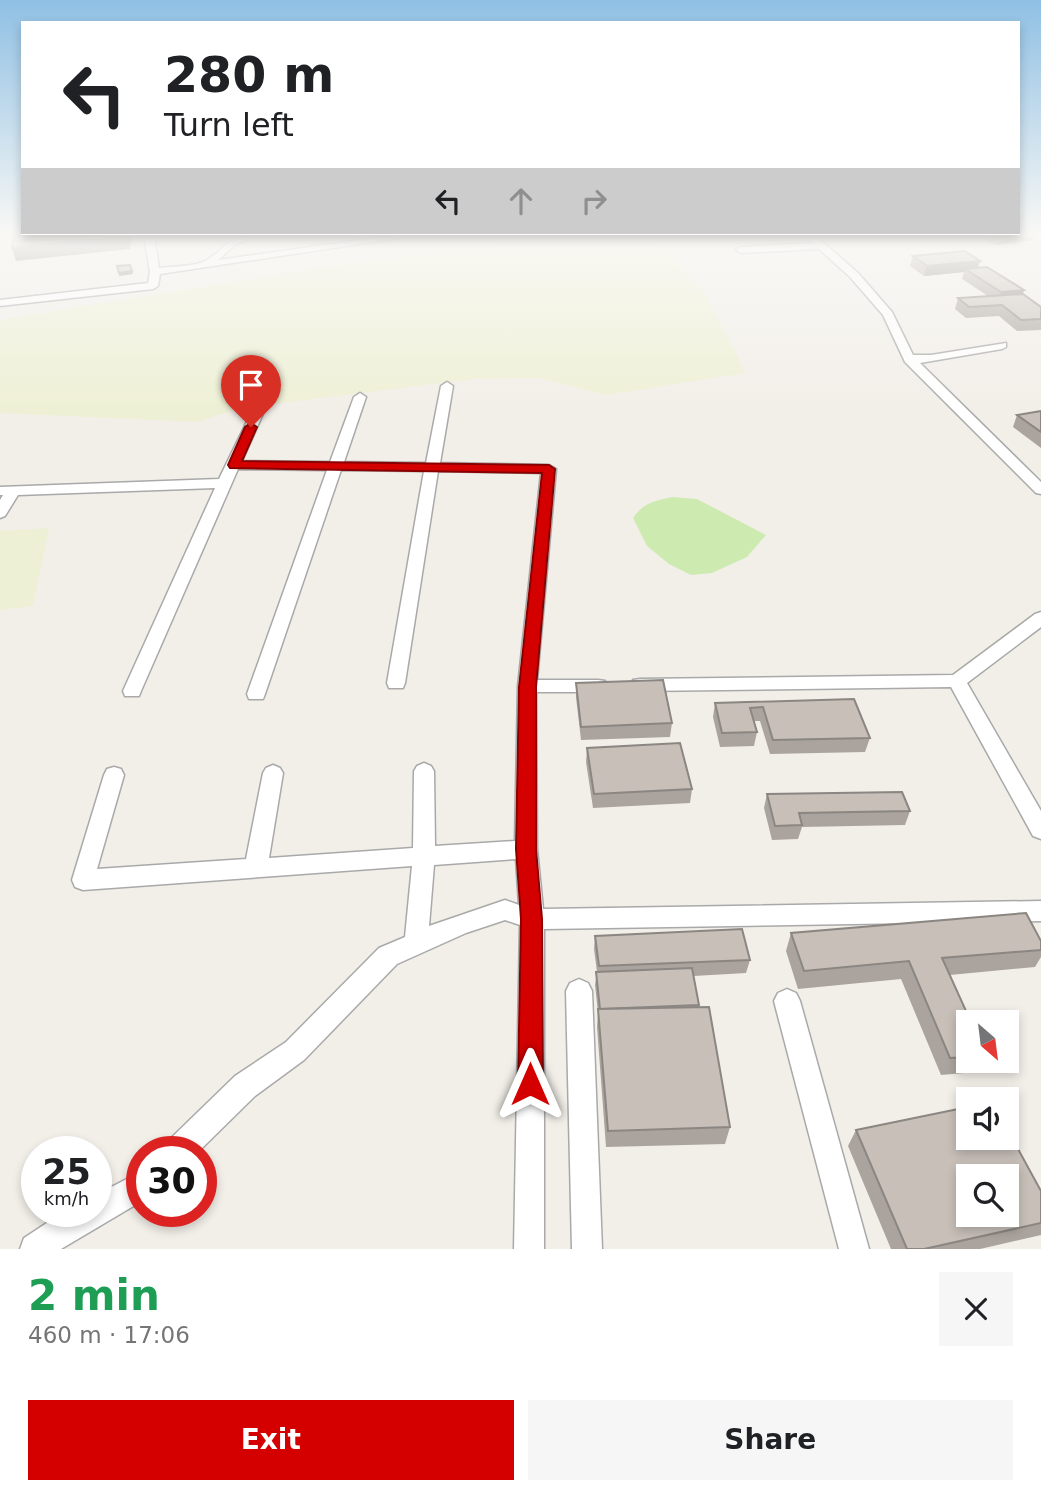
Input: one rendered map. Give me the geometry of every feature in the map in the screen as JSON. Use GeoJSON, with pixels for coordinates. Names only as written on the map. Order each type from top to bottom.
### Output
{"type":"FeatureCollection","features":[{"type":"Feature","properties":{"kind":"street"},"geometry":{"type":"LineString","coordinates":[[0,303],[78,294]]}},
{"type":"Feature","properties":{"kind":"street"},"geometry":{"type":"LineString","coordinates":[[871,294],[888,314],[909,359],[1041,490]]}},
{"type":"Feature","properties":{"kind":"street"},"geometry":{"type":"LineString","coordinates":[[909,359],[931,359],[1002,345]]}},
{"type":"Feature","properties":{"kind":"street"},"geometry":{"type":"LineString","coordinates":[[396,683],[447,386]]}},
{"type":"Feature","properties":{"kind":"street"},"geometry":{"type":"LineString","coordinates":[[256,694],[360,397]]}},
{"type":"Feature","properties":{"kind":"street"},"geometry":{"type":"LineString","coordinates":[[132,691],[260,407]]}},
{"type":"Feature","properties":{"kind":"street"},"geometry":{"type":"LineString","coordinates":[[234,465],[549,469],[527,687],[526,849],[531,919],[529,1249]]}},
{"type":"Feature","properties":{"kind":"street"},"geometry":{"type":"LineString","coordinates":[[0,513],[7,491],[224,483]]}},
{"type":"Feature","properties":{"kind":"street"},"geometry":{"type":"LineString","coordinates":[[527,687],[957,681],[1041,618]]}},
{"type":"Feature","properties":{"kind":"street"},"geometry":{"type":"LineString","coordinates":[[957,681],[1041,830]]}},
{"type":"Feature","properties":{"kind":"street"},"geometry":{"type":"LineString","coordinates":[[416,943],[424,856],[424,771]]}},
{"type":"Feature","properties":{"kind":"street"},"geometry":{"type":"LineString","coordinates":[[256,868],[273,773]]}},
{"type":"Feature","properties":{"kind":"street"},"geometry":{"type":"LineString","coordinates":[[114,775],[83,880],[526,849]]}},
{"type":"Feature","properties":{"kind":"street"},"geometry":{"type":"LineString","coordinates":[[193,1136],[245,1086],[295,1051],[388,956],[460,925],[505,910],[531,919],[1041,911]]}},
{"type":"Feature","properties":{"kind":"street"},"geometry":{"type":"LineString","coordinates":[[579,991],[587,1249]]}},
{"type":"Feature","properties":{"kind":"street"},"geometry":{"type":"LineString","coordinates":[[787,1001],[854,1249]]}},
{"type":"Feature","properties":{"kind":"street"},"geometry":{"type":"LineString","coordinates":[[35,1249],[68,1227]]}},
{"type":"Feature","properties":{"kind":"green space"},"geometry":{"type":"Polygon","coordinates":[[[157,294],[705,294],[746,373],[606,395],[538,378],[475,379],[241,408],[197,422],[0,413],[0,320],[157,294]]]}},
{"type":"Feature","properties":{"kind":"green space"},"geometry":{"type":"Polygon","coordinates":[[[672,497],[697,499],[766,535],[747,557],[712,573],[691,575],[669,564],[647,546],[633,518],[650,503],[672,497]]]}},
{"type":"Feature","properties":{"kind":"green space"},"geometry":{"type":"Polygon","coordinates":[[[49,528],[33,606],[0,610],[0,531],[49,528]]]}},
{"type":"Feature","properties":{"kind":"building"},"geometry":{"type":"Polygon","coordinates":[[[1023,294],[1041,307],[1041,319],[1021,320],[1002,305],[969,307],[958,298],[1023,294]]]}},
{"type":"Feature","properties":{"kind":"building"},"geometry":{"type":"Polygon","coordinates":[[[1041,411],[1041,432],[1017,415],[1041,411]]]}},
{"type":"Feature","properties":{"kind":"building"},"geometry":{"type":"Polygon","coordinates":[[[663,680],[672,723],[581,727],[576,683],[663,680]]]}},
{"type":"Feature","properties":{"kind":"building"},"geometry":{"type":"Polygon","coordinates":[[[854,699],[870,738],[773,740],[763,707],[750,708],[757,732],[722,733],[715,703],[854,699]]]}},
{"type":"Feature","properties":{"kind":"building"},"geometry":{"type":"Polygon","coordinates":[[[680,743],[692,789],[594,794],[587,748],[680,743]]]}},
{"type":"Feature","properties":{"kind":"building"},"geometry":{"type":"Polygon","coordinates":[[[902,792],[910,811],[799,813],[802,825],[775,826],[767,794],[902,792]]]}},
{"type":"Feature","properties":{"kind":"building"},"geometry":{"type":"Polygon","coordinates":[[[1026,913],[1041,941],[1041,950],[942,958],[966,1010],[956,1010],[956,1058],[950,1058],[909,961],[804,971],[791,933],[1026,913]]]}},
{"type":"Feature","properties":{"kind":"building"},"geometry":{"type":"Polygon","coordinates":[[[742,929],[750,960],[599,966],[595,936],[742,929]]]}},
{"type":"Feature","properties":{"kind":"building"},"geometry":{"type":"Polygon","coordinates":[[[692,968],[699,1005],[600,1009],[596,972],[692,968]]]}},
{"type":"Feature","properties":{"kind":"building"},"geometry":{"type":"Polygon","coordinates":[[[709,1007],[730,1127],[608,1131],[598,1009],[709,1007]]]}},
{"type":"Feature","properties":{"kind":"building"},"geometry":{"type":"Polygon","coordinates":[[[956,1109],[956,1150],[1019,1150],[1041,1191],[1041,1223],[924,1249],[907,1249],[856,1130],[956,1109]]]}},
{"type":"Feature","properties":{"kind":"route"},"geometry":{"type":"LineString","coordinates":[[251,427],[234,465],[549,469],[527,687],[526,849],[531,919],[530,1084]]}}]}
